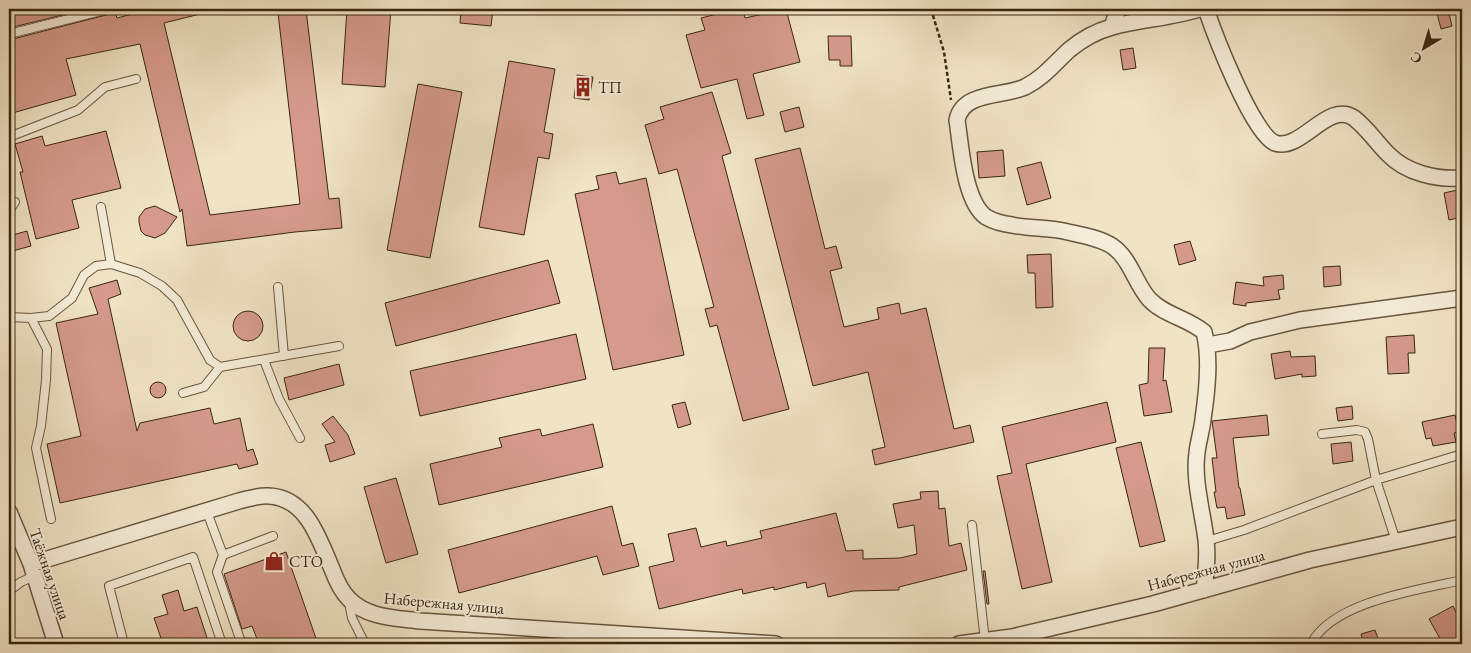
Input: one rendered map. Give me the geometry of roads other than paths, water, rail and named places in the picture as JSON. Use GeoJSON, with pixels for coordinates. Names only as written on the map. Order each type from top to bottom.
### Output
{"type":"FeatureCollection","features":[{"type":"Feature","properties":{"kind":"street"},"geometry":{"type":"LineString","coordinates":[[1112,27],[1118,9]]}},
{"type":"Feature","properties":{"kind":"street"},"geometry":{"type":"LineString","coordinates":[[1199,9],[1112,27],[1082,40],[1053,67],[1023,88],[968,102],[959,111],[957,120],[968,184],[978,208],[986,216],[1012,226],[1052,228],[1112,246],[1125,260],[1148,298],[1161,309],[1181,317],[1204,332],[1208,345],[1203,418],[1196,453],[1198,482],[1207,541],[1204,590]]}},
{"type":"Feature","properties":{"kind":"street"},"geometry":{"type":"LineString","coordinates":[[1206,9],[1247,105],[1264,134],[1275,143],[1290,143],[1325,121],[1343,114],[1353,117],[1390,157],[1408,168],[1446,179],[1462,178]]}},
{"type":"Feature","properties":{"kind":"street"},"geometry":{"type":"LineString","coordinates":[[1208,345],[1230,341],[1250,332],[1300,320],[1462,298]]}},
{"type":"Feature","properties":{"kind":"street","name":"Набережная улица"},"geometry":{"type":"LineString","coordinates":[[33,570],[239,501],[267,496],[281,498],[294,504],[304,514],[314,528],[339,586],[349,599],[362,609],[376,615],[420,621],[776,644]]}},
{"type":"Feature","properties":{"kind":"street","name":"Таёжная улица"},"geometry":{"type":"LineString","coordinates":[[9,516],[33,570],[56,644]]}},
{"type":"Feature","properties":{"kind":"street","name":"Набережная улица"},"geometry":{"type":"LineString","coordinates":[[959,644],[1012,637],[1204,590],[1310,560],[1462,527]]}},
{"type":"Feature","properties":{"kind":"lane"},"geometry":{"type":"LineString","coordinates":[[9,34],[109,9]]}},
{"type":"Feature","properties":{"kind":"lane"},"geometry":{"type":"LineString","coordinates":[[9,137],[78,110],[105,87],[136,79]]}},
{"type":"Feature","properties":{"kind":"lane"},"geometry":{"type":"LineString","coordinates":[[9,211],[16,202]]}},
{"type":"Feature","properties":{"kind":"lane"},"geometry":{"type":"LineString","coordinates":[[101,207],[111,264]]}},
{"type":"Feature","properties":{"kind":"lane"},"geometry":{"type":"LineString","coordinates":[[9,317],[31,318],[49,316],[72,298],[84,275],[96,266],[111,264],[140,273],[162,286],[177,300],[210,360],[220,367]]}},
{"type":"Feature","properties":{"kind":"lane"},"geometry":{"type":"LineString","coordinates":[[278,287],[284,356]]}},
{"type":"Feature","properties":{"kind":"lane"},"geometry":{"type":"LineString","coordinates":[[31,318],[47,349],[41,426],[36,448],[51,519]]}},
{"type":"Feature","properties":{"kind":"lane"},"geometry":{"type":"LineString","coordinates":[[183,393],[204,387],[220,367],[339,346]]}},
{"type":"Feature","properties":{"kind":"lane"},"geometry":{"type":"LineString","coordinates":[[264,360],[300,438]]}},
{"type":"Feature","properties":{"kind":"lane"},"geometry":{"type":"LineString","coordinates":[[1322,434],[1357,430],[1365,432],[1376,480],[1396,540]]}},
{"type":"Feature","properties":{"kind":"lane"},"geometry":{"type":"LineString","coordinates":[[1207,541],[1244,530],[1376,480],[1462,454]]}},
{"type":"Feature","properties":{"kind":"lane"},"geometry":{"type":"LineString","coordinates":[[207,512],[223,556],[217,572],[241,642],[253,643]]}},
{"type":"Feature","properties":{"kind":"lane"},"geometry":{"type":"LineString","coordinates":[[972,525],[985,640]]}},
{"type":"Feature","properties":{"kind":"lane"},"geometry":{"type":"LineString","coordinates":[[223,556],[273,536]]}},
{"type":"Feature","properties":{"kind":"lane"},"geometry":{"type":"LineString","coordinates":[[124,644],[109,586],[193,556],[222,644]]}},
{"type":"Feature","properties":{"kind":"lane"},"geometry":{"type":"LineString","coordinates":[[9,591],[33,570]]}},
{"type":"Feature","properties":{"kind":"lane"},"geometry":{"type":"LineString","coordinates":[[1311,644],[1314,637],[1328,623],[1353,609],[1387,596],[1462,580]]}},
{"type":"Feature","properties":{"kind":"lane"},"geometry":{"type":"LineString","coordinates":[[349,599],[352,618],[365,644]]}},
{"type":"Feature","properties":{"kind":"place","name":"ТП"},"geometry":{"type":"Point","coordinates":[583,87]}},
{"type":"Feature","properties":{"kind":"place","name":"СТО"},"geometry":{"type":"Point","coordinates":[274,561]}}]}
